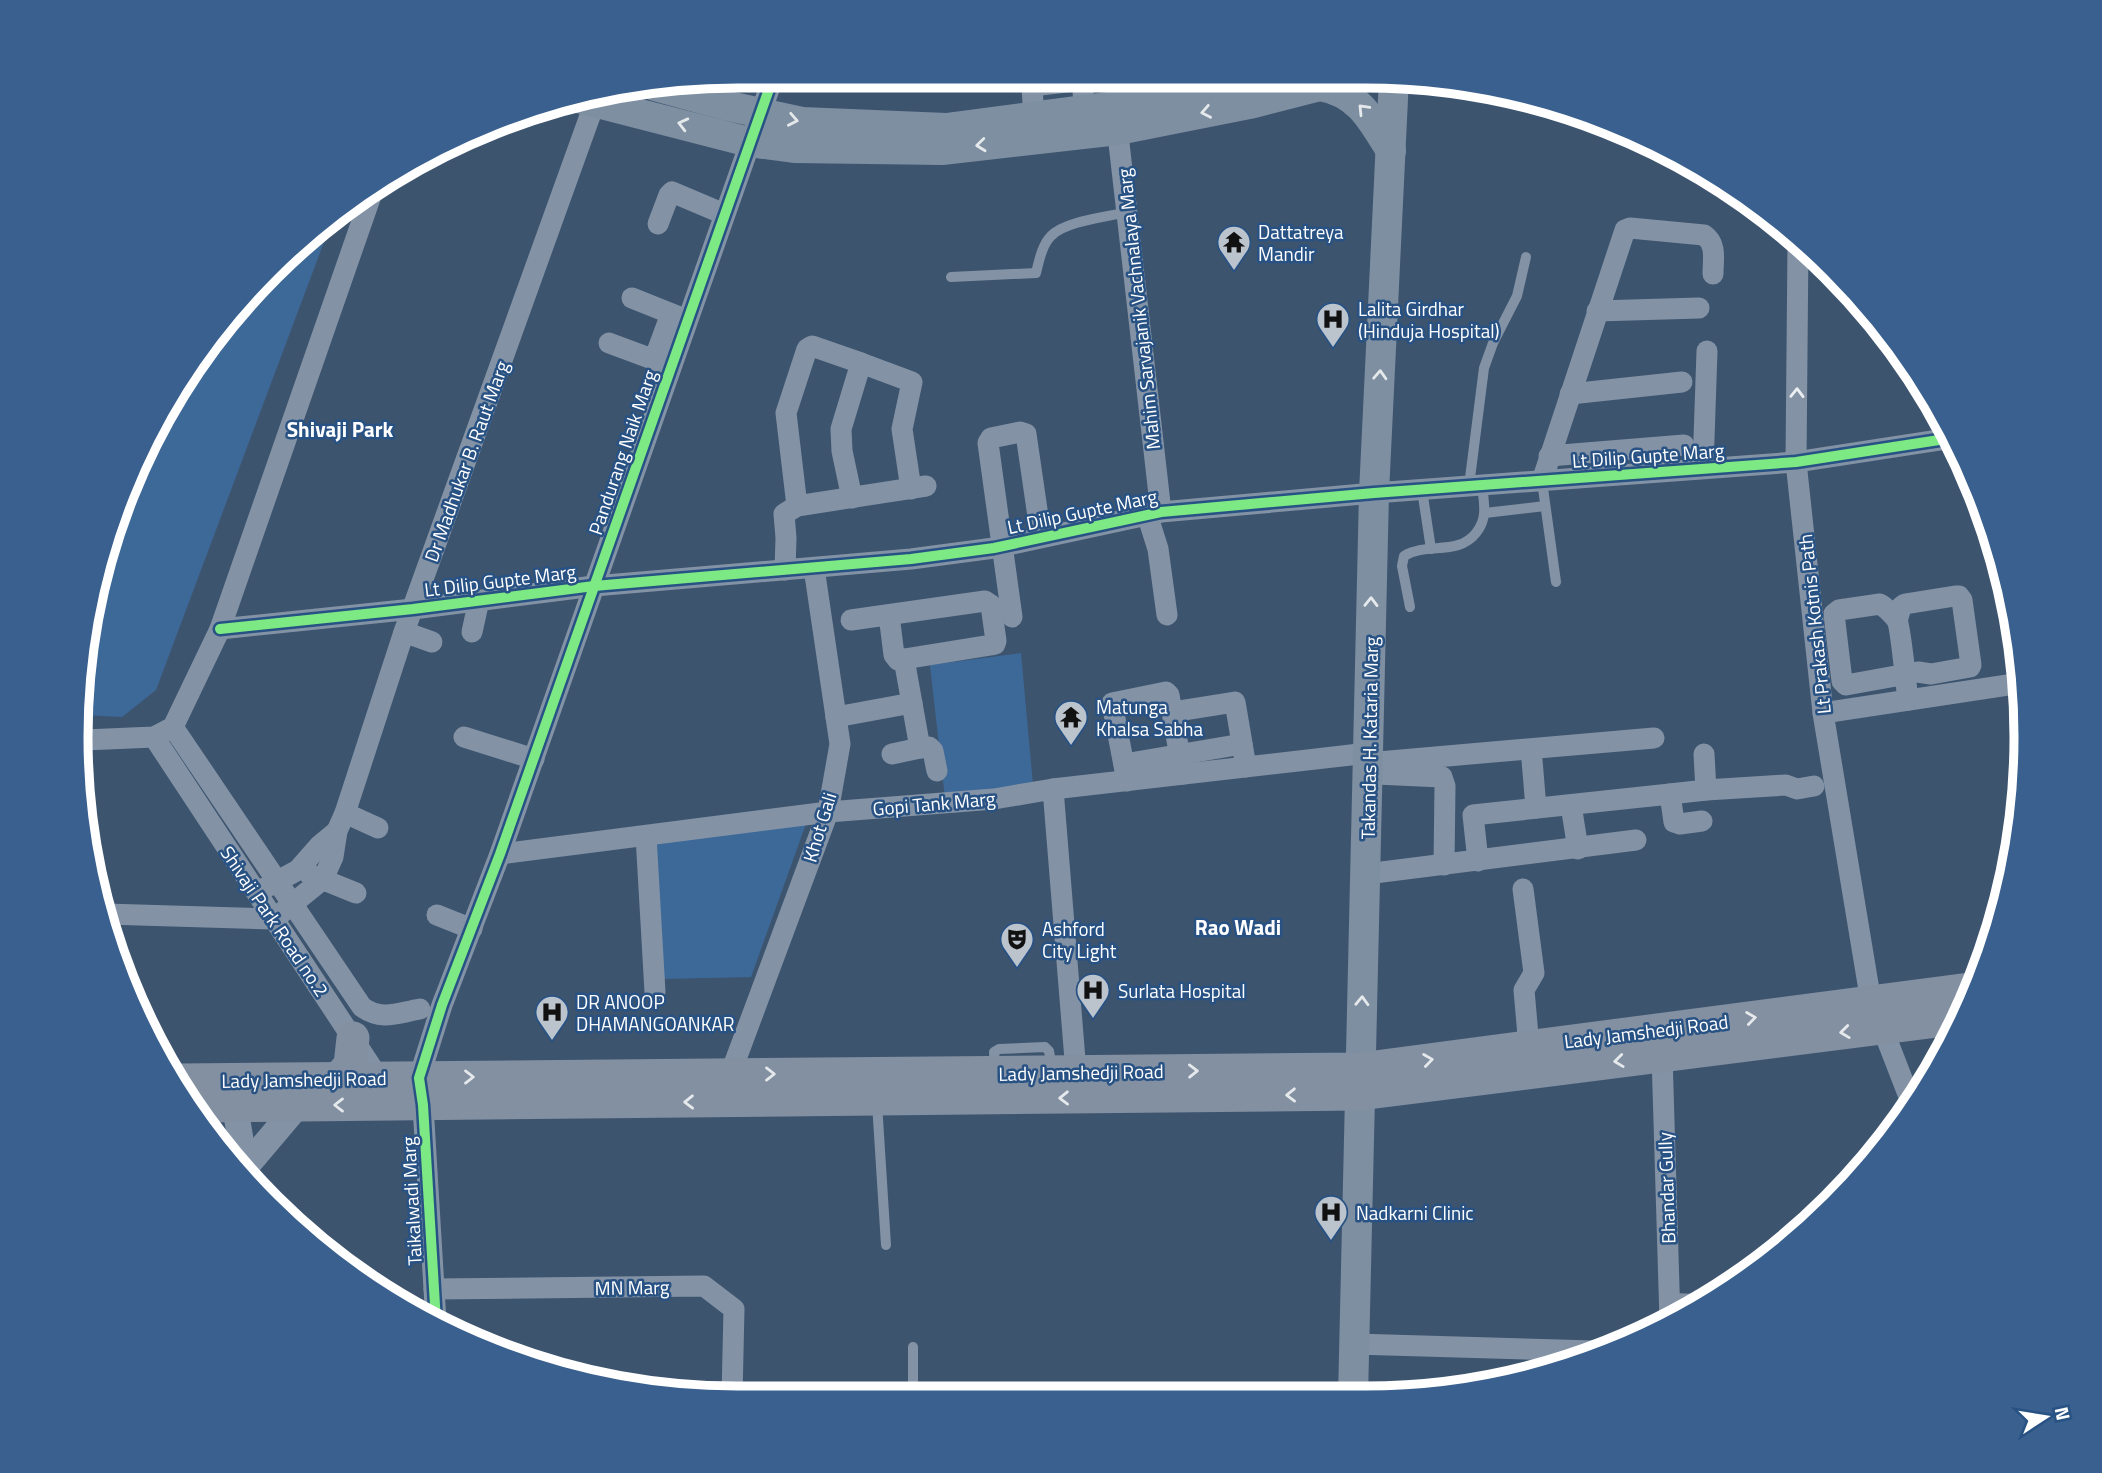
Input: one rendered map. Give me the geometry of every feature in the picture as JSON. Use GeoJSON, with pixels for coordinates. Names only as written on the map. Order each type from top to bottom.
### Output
{"type":"FeatureCollection","features":[{"type":"Feature","properties":{"kind":"main road"},"geometry":{"type":"LineString","coordinates":[[599,103],[749,142],[794,148],[942,150],[1035,127],[1084,100],[1116,118],[1235,88]]}},
{"type":"Feature","properties":{"kind":"main road"},"geometry":{"type":"LineString","coordinates":[[1332,88],[1353,100],[1369,115],[1391,151]]}},
{"type":"Feature","properties":{"kind":"main road","name":"Takandas H. Kataria Marg"},"geometry":{"type":"LineString","coordinates":[[1353,1386],[1374,493],[1394,89]]}},
{"type":"Feature","properties":{"kind":"main road"},"geometry":{"type":"LineString","coordinates":[[674,91],[802,122],[946,128],[1035,127]]}},
{"type":"Feature","properties":{"kind":"main road","name":"Lady Jamshedji Road"},"geometry":{"type":"LineString","coordinates":[[186,1080],[379,1078],[413,1096],[876,1100],[1360,1082],[1662,1055],[1877,1014],[1962,992]]}},
{"type":"Feature","properties":{"kind":"main road","name":"Lady Jamshedji Road"},"geometry":{"type":"LineString","coordinates":[[203,1106],[298,1105],[730,1075],[1064,1072],[1360,1082],[1529,1047],[1877,1014],[1951,1018]]}},
{"type":"Feature","properties":{"kind":"main road"},"geometry":{"type":"LineString","coordinates":[[338,1079],[352,1059],[347,1029]]}},
{"type":"Feature","properties":{"kind":"street","name":"Pandurang Naik Marg"},"geometry":{"type":"LineString","coordinates":[[413,1096],[442,1005],[500,854],[594,586],[679,317],[724,214],[770,88]]}},
{"type":"Feature","properties":{"kind":"street"},"geometry":{"type":"LineString","coordinates":[[1033,88],[1035,127]]}},
{"type":"Feature","properties":{"kind":"street"},"geometry":{"type":"LineString","coordinates":[[1053,88],[1084,100]]}},
{"type":"Feature","properties":{"kind":"street","name":"Dr Madhukar B. Raut Marg"},"geometry":{"type":"LineString","coordinates":[[274,919],[323,879],[333,857],[341,822],[581,107]]}},
{"type":"Feature","properties":{"kind":"street","name":"Mahim Sarvajanik Vachnalaya Marg"},"geometry":{"type":"LineString","coordinates":[[1116,118],[1157,549],[1167,615]]}},
{"type":"Feature","properties":{"kind":"street"},"geometry":{"type":"LineString","coordinates":[[658,224],[672,192],[724,214]]}},
{"type":"Feature","properties":{"kind":"street"},"geometry":{"type":"LineString","coordinates":[[88,740],[154,737],[173,727],[220,629],[369,202]]}},
{"type":"Feature","properties":{"kind":"street"},"geometry":{"type":"LineString","coordinates":[[1542,481],[1622,234],[1630,228],[1704,235],[1713,246],[1713,274]]}},
{"type":"Feature","properties":{"kind":"street","name":"Lt Prakash Kotnis Path"},"geometry":{"type":"LineString","coordinates":[[1798,254],[1796,462],[1823,713],[1877,1014]]}},
{"type":"Feature","properties":{"kind":"street"},"geometry":{"type":"LineString","coordinates":[[632,298],[679,317]]}},
{"type":"Feature","properties":{"kind":"street"},"geometry":{"type":"LineString","coordinates":[[1597,312],[1699,308]]}},
{"type":"Feature","properties":{"kind":"street"},"geometry":{"type":"LineString","coordinates":[[609,343],[663,363]]}},
{"type":"Feature","properties":{"kind":"street"},"geometry":{"type":"LineString","coordinates":[[785,570],[784,514],[797,506],[918,488],[902,429],[912,382],[812,346],[807,349],[786,413],[797,506]]}},
{"type":"Feature","properties":{"kind":"street"},"geometry":{"type":"LineString","coordinates":[[1703,468],[1707,351]]}},
{"type":"Feature","properties":{"kind":"street"},"geometry":{"type":"LineString","coordinates":[[852,498],[842,451],[841,429],[861,363]]}},
{"type":"Feature","properties":{"kind":"street"},"geometry":{"type":"LineString","coordinates":[[1570,394],[1682,382]]}},
{"type":"Feature","properties":{"kind":"street"},"geometry":{"type":"LineString","coordinates":[[1012,617],[988,443],[991,438],[1020,432],[1026,434],[1040,532]]}},
{"type":"Feature","properties":{"kind":"street","name":"Lt Dilip Gupte Marg"},"geometry":{"type":"LineString","coordinates":[[220,629],[413,609],[594,586],[911,559],[1040,532],[1154,513],[1374,493],[1796,462],[1943,439]]}},
{"type":"Feature","properties":{"kind":"street"},"geometry":{"type":"LineString","coordinates":[[1549,456],[1684,445]]}},
{"type":"Feature","properties":{"kind":"street","name":"Khot Gali"},"geometry":{"type":"LineString","coordinates":[[730,1075],[828,812],[840,744],[814,568]]}},
{"type":"Feature","properties":{"kind":"street"},"geometry":{"type":"LineString","coordinates":[[1897,621],[1901,607],[1905,604],[1959,596],[1962,600],[1958,635],[1970,667],[1931,674],[1904,674],[1846,685],[1834,614],[1839,610],[1880,604],[1897,621],[1910,641],[1904,674],[1908,700]]}},
{"type":"Feature","properties":{"kind":"street"},"geometry":{"type":"LineString","coordinates":[[472,632],[479,600]]}},
{"type":"Feature","properties":{"kind":"street"},"geometry":{"type":"LineString","coordinates":[[851,620],[985,601],[991,605],[995,644],[898,660],[895,658],[889,615]]}},
{"type":"Feature","properties":{"kind":"street"},"geometry":{"type":"LineString","coordinates":[[404,632],[432,642]]}},
{"type":"Feature","properties":{"kind":"street"},"geometry":{"type":"LineString","coordinates":[[904,659],[920,748]]}},
{"type":"Feature","properties":{"kind":"street"},"geometry":{"type":"LineString","coordinates":[[1823,713],[2012,684]]}},
{"type":"Feature","properties":{"kind":"street"},"geometry":{"type":"LineString","coordinates":[[1125,773],[1112,703],[1167,692],[1181,765],[1242,744]]}},
{"type":"Feature","properties":{"kind":"street"},"geometry":{"type":"LineString","coordinates":[[1172,712],[1235,702],[1246,767]]}},
{"type":"Feature","properties":{"kind":"street"},"geometry":{"type":"LineString","coordinates":[[836,717],[912,703]]}},
{"type":"Feature","properties":{"kind":"street"},"geometry":{"type":"LineString","coordinates":[[173,727],[362,1007],[382,1016],[420,1009]]}},
{"type":"Feature","properties":{"kind":"street","name":"Shivaji Park Road no.2"},"geometry":{"type":"LineString","coordinates":[[154,737],[379,1078]]}},
{"type":"Feature","properties":{"kind":"street"},"geometry":{"type":"LineString","coordinates":[[464,737],[534,759]]}},
{"type":"Feature","properties":{"kind":"street"},"geometry":{"type":"LineString","coordinates":[[1367,763],[1654,738]]}},
{"type":"Feature","properties":{"kind":"street"},"geometry":{"type":"LineString","coordinates":[[892,754],[929,747],[933,751],[937,771]]}},
{"type":"Feature","properties":{"kind":"street"},"geometry":{"type":"LineString","coordinates":[[1704,754],[1706,790]]}},
{"type":"Feature","properties":{"kind":"street"},"geometry":{"type":"LineString","coordinates":[[1532,760],[1535,808]]}},
{"type":"Feature","properties":{"kind":"street"},"geometry":{"type":"LineString","coordinates":[[1367,763],[1442,777],[1445,780],[1444,865]]}},
{"type":"Feature","properties":{"kind":"street","name":"Gopi Tank Marg"},"geometry":{"type":"LineString","coordinates":[[500,854],[828,812],[994,799],[1125,773],[1181,765],[1246,767],[1367,763]]}},
{"type":"Feature","properties":{"kind":"street"},"geometry":{"type":"LineString","coordinates":[[1445,817],[1706,790],[1786,785],[1797,789],[1814,786]]}},
{"type":"Feature","properties":{"kind":"street"},"geometry":{"type":"LineString","coordinates":[[1053,789],[1064,1072]]}},
{"type":"Feature","properties":{"kind":"street"},"geometry":{"type":"LineString","coordinates":[[1670,794],[1674,821],[1680,824],[1702,821]]}},
{"type":"Feature","properties":{"kind":"street"},"geometry":{"type":"LineString","coordinates":[[1571,805],[1578,849]]}},
{"type":"Feature","properties":{"kind":"street"},"geometry":{"type":"LineString","coordinates":[[1473,815],[1478,862]]}},
{"type":"Feature","properties":{"kind":"street"},"geometry":{"type":"LineString","coordinates":[[256,893],[298,870],[341,822],[378,828]]}},
{"type":"Feature","properties":{"kind":"street"},"geometry":{"type":"LineString","coordinates":[[646,836],[654,992]]}},
{"type":"Feature","properties":{"kind":"street"},"geometry":{"type":"LineString","coordinates":[[1366,874],[1636,840]]}},
{"type":"Feature","properties":{"kind":"street"},"geometry":{"type":"LineString","coordinates":[[298,870],[356,893]]}},
{"type":"Feature","properties":{"kind":"street"},"geometry":{"type":"LineString","coordinates":[[1522,889],[1534,973],[1524,989],[1529,1047]]}},
{"type":"Feature","properties":{"kind":"street"},"geometry":{"type":"LineString","coordinates":[[113,914],[274,919]]}},
{"type":"Feature","properties":{"kind":"street"},"geometry":{"type":"LineString","coordinates":[[437,915],[471,929]]}},
{"type":"Feature","properties":{"kind":"street"},"geometry":{"type":"LineString","coordinates":[[347,1029],[362,1007]]}},
{"type":"Feature","properties":{"kind":"street"},"geometry":{"type":"LineString","coordinates":[[1877,1014],[1908,1093]]}},
{"type":"Feature","properties":{"kind":"street","name":"Bhandar Gully"},"geometry":{"type":"LineString","coordinates":[[1662,1055],[1670,1310]]}},
{"type":"Feature","properties":{"kind":"street","name":"Taikalwadi Marg"},"geometry":{"type":"LineString","coordinates":[[413,1096],[435,1312]]}},
{"type":"Feature","properties":{"kind":"street"},"geometry":{"type":"LineString","coordinates":[[248,1163],[298,1105]]}},
{"type":"Feature","properties":{"kind":"street"},"geometry":{"type":"LineString","coordinates":[[235,1106],[242,1156]]}},
{"type":"Feature","properties":{"kind":"street","name":"MN Marg"},"geometry":{"type":"LineString","coordinates":[[434,1289],[704,1286],[734,1310],[732,1386]]}},
{"type":"Feature","properties":{"kind":"street"},"geometry":{"type":"LineString","coordinates":[[1354,1344],[1575,1350]]}},
{"type":"Feature","properties":{"kind":"lane"},"geometry":{"type":"LineString","coordinates":[[951,277],[1036,273],[1050,236],[1063,227],[1127,212]]}},
{"type":"Feature","properties":{"kind":"lane"},"geometry":{"type":"LineString","coordinates":[[1410,607],[1402,560],[1404,556],[1431,549],[1460,546],[1467,543],[1484,522],[1485,513],[1476,486],[1484,368],[1493,342],[1517,296],[1526,257]]}},
{"type":"Feature","properties":{"kind":"lane"},"geometry":{"type":"LineString","coordinates":[[1542,481],[1556,582]]}},
{"type":"Feature","properties":{"kind":"lane"},"geometry":{"type":"LineString","coordinates":[[1422,490],[1431,549]]}},
{"type":"Feature","properties":{"kind":"lane"},"geometry":{"type":"LineString","coordinates":[[1485,513],[1545,506]]}},
{"type":"Feature","properties":{"kind":"lane"},"geometry":{"type":"LineString","coordinates":[[876,1100],[886,1245]]}},
{"type":"Feature","properties":{"kind":"lane"},"geometry":{"type":"LineString","coordinates":[[1670,1298],[1692,1298]]}},
{"type":"Feature","properties":{"kind":"lane"},"geometry":{"type":"LineString","coordinates":[[913,1347],[913,1386]]}},
{"type":"Feature","properties":{"kind":"shaded area","name":"Shivaji Park"},"geometry":{"type":"Polygon","coordinates":[[[327,234],[156,690],[122,717],[88,715],[89,694],[100,610],[122,528],[137,488],[174,412],[222,341],[278,278],[327,234]]]}},
{"type":"Feature","properties":{"kind":"shaded area"},"geometry":{"type":"Polygon","coordinates":[[[1021,653],[1033,785],[945,798],[930,665],[1021,653]]]}},
{"type":"Feature","properties":{"kind":"shaded area"},"geometry":{"type":"Polygon","coordinates":[[[807,821],[751,977],[662,979],[653,845],[807,821]]]}},
{"type":"Feature","properties":{"kind":"cycle path"},"geometry":{"type":"LineString","coordinates":[[435,1312],[423,1105],[419,1078],[442,1005],[500,854],[769,88]]}},
{"type":"Feature","properties":{"kind":"cycle path"},"geometry":{"type":"LineString","coordinates":[[220,629],[413,609],[594,586],[911,559],[994,548],[1161,512],[1374,493],[1796,462],[1943,439]]}},
{"type":"Feature","properties":{"kind":"place","name":"Dattatreya Mandir"},"geometry":{"type":"Point","coordinates":[1234,272]}},
{"type":"Feature","properties":{"kind":"place","name":"Lalita Girdhar (Hinduja Hospital)"},"geometry":{"type":"Point","coordinates":[1333,349]}},
{"type":"Feature","properties":{"kind":"place","name":"Matunga Khalsa Sabha"},"geometry":{"type":"Point","coordinates":[1071,747]}},
{"type":"Feature","properties":{"kind":"place","name":"Ashford City Light"},"geometry":{"type":"Point","coordinates":[1017,969]}},
{"type":"Feature","properties":{"kind":"place","name":"Surlata Hospital"},"geometry":{"type":"Point","coordinates":[1093,1020]}},
{"type":"Feature","properties":{"kind":"place","name":"DR ANOOP DHAMANGOANKAR"},"geometry":{"type":"Point","coordinates":[552,1042]}},
{"type":"Feature","properties":{"kind":"place","name":"Nadkarni Clinic"},"geometry":{"type":"Point","coordinates":[1331,1242]}},
{"type":"Feature","properties":{"kind":"district","name":"Shivaji Park"},"geometry":{"type":"Point","coordinates":[340,429]}},
{"type":"Feature","properties":{"kind":"district","name":"Rao Wadi"},"geometry":{"type":"Point","coordinates":[1238,927]}}]}
